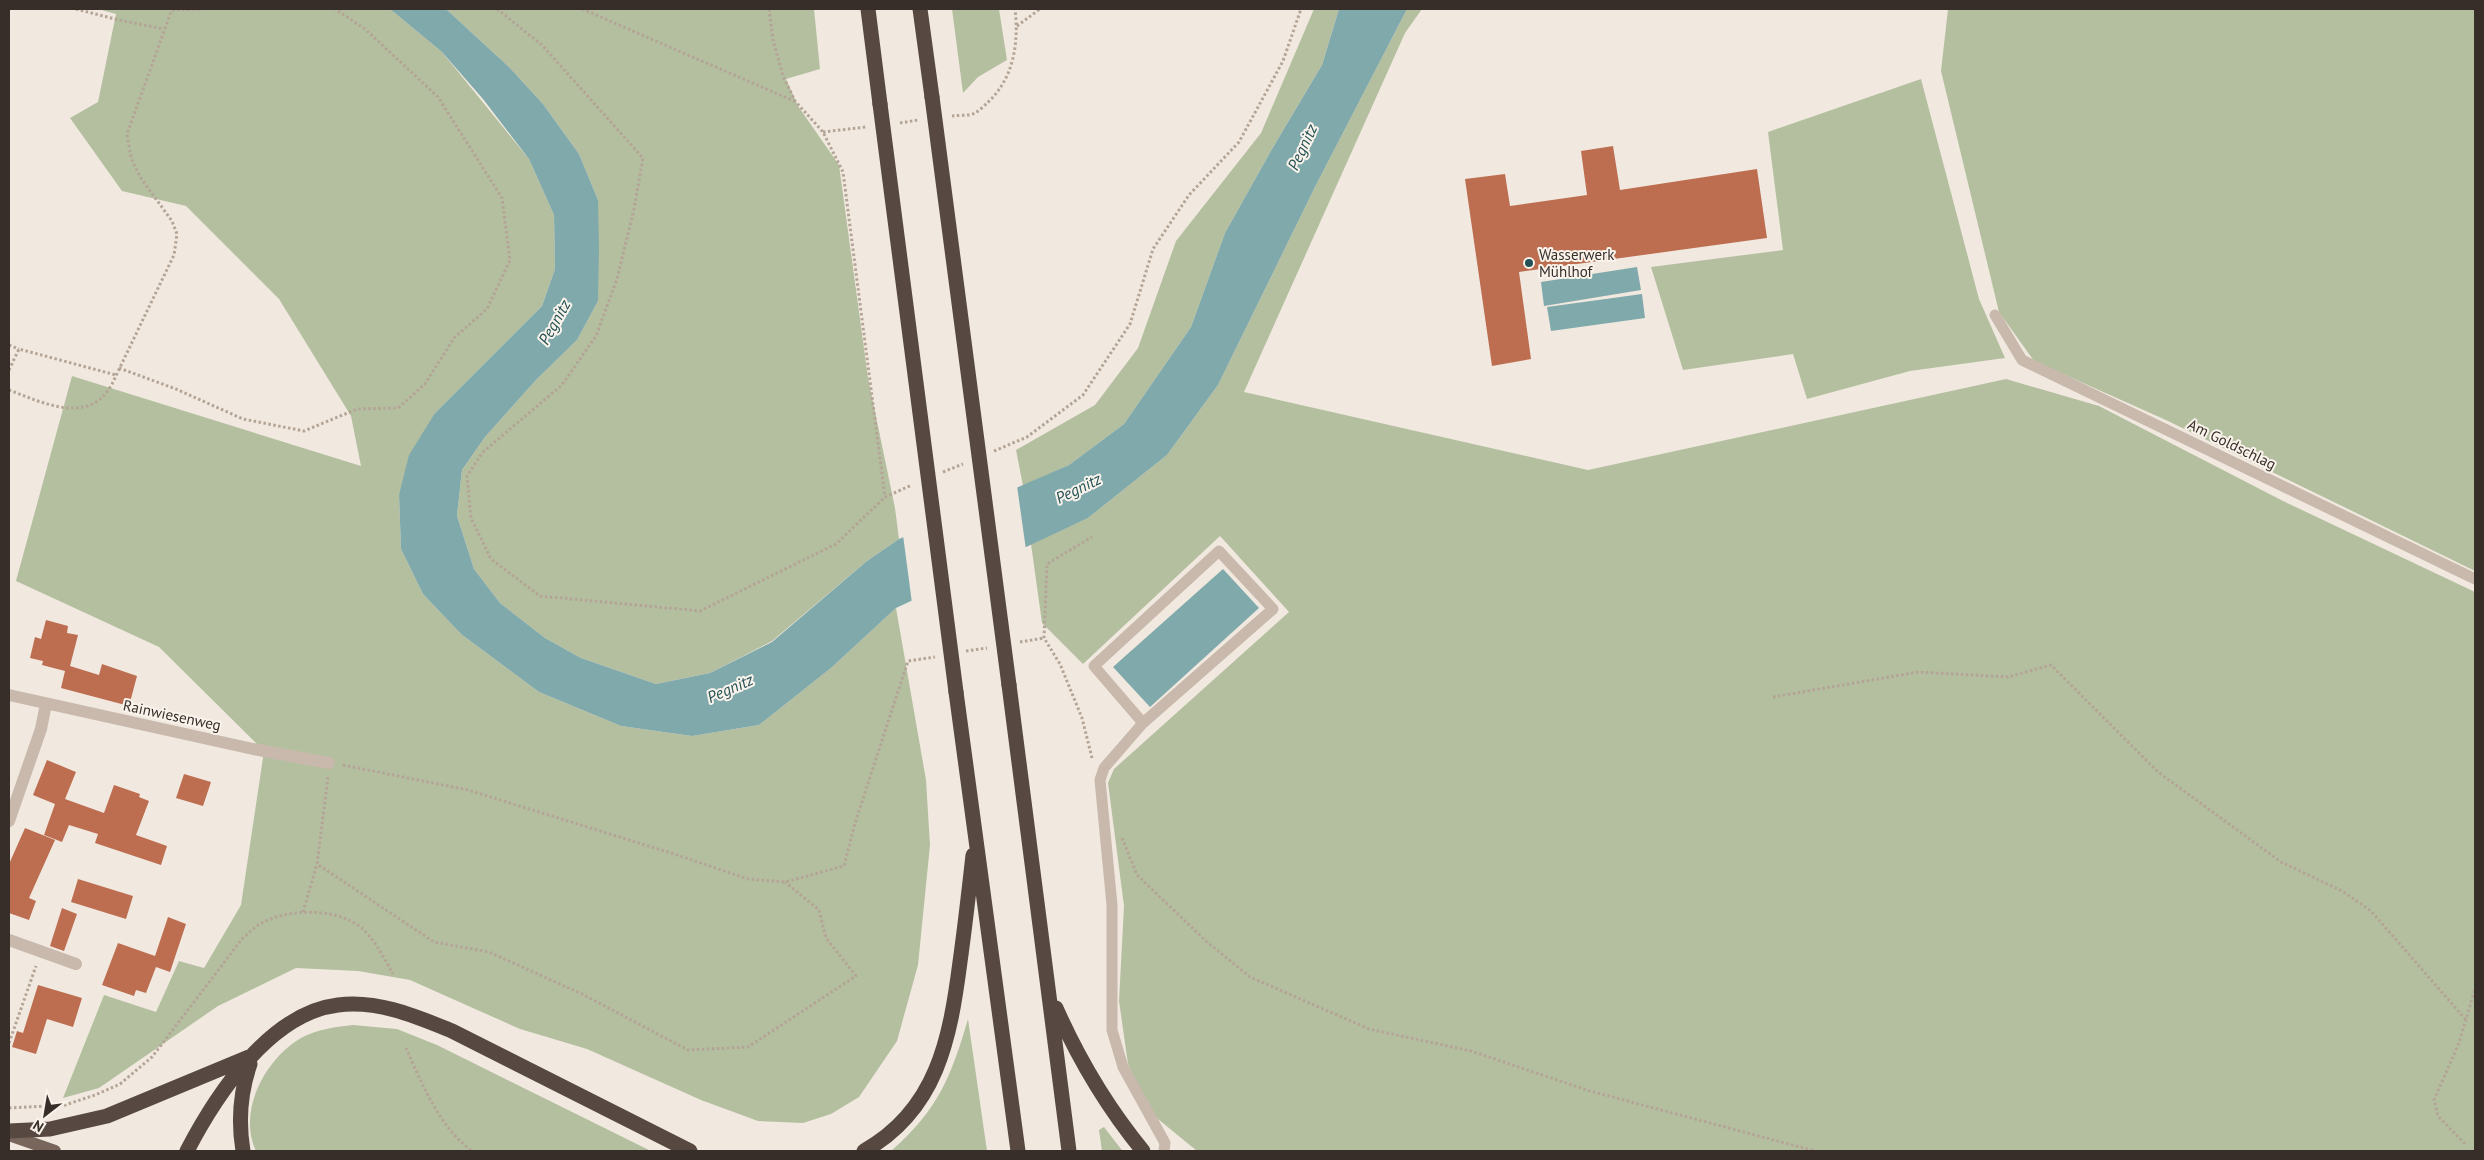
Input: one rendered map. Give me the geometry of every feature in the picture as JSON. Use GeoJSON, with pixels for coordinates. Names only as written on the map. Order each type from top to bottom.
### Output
{"type":"FeatureCollection","features":[{"type":"Feature","properties":{"kind":"highway"},"geometry":{"type":"LineString","coordinates":[[868,9],[956,692],[1018,1151]]}},
{"type":"Feature","properties":{"kind":"highway"},"geometry":{"type":"LineString","coordinates":[[920,9],[1069,1151]]}},
{"type":"Feature","properties":{"kind":"highway"},"geometry":{"type":"LineString","coordinates":[[864,1151],[886,1139],[911,1114],[930,1085],[946,1048],[955,1006],[975,832]]}},
{"type":"Feature","properties":{"kind":"highway"},"geometry":{"type":"LineString","coordinates":[[1050,995],[1089,1074],[1116,1118],[1143,1151]]}},
{"type":"Feature","properties":{"kind":"highway"},"geometry":{"type":"LineString","coordinates":[[187,1151],[215,1104],[253,1055],[284,1026],[309,1013],[337,1005],[386,1007],[452,1031],[690,1151]]}},
{"type":"Feature","properties":{"kind":"highway"},"geometry":{"type":"LineString","coordinates":[[9,1131],[50,1129],[107,1116],[253,1055]]}},
{"type":"Feature","properties":{"kind":"highway"},"geometry":{"type":"LineString","coordinates":[[243,1151],[240,1131],[241,1105],[244,1081],[253,1055]]}},
{"type":"Feature","properties":{"kind":"main road"},"geometry":{"type":"LineString","coordinates":[[9,1135],[55,1151]]}},
{"type":"Feature","properties":{"kind":"street","name":"Rainwiesenweg"},"geometry":{"type":"LineString","coordinates":[[9,695],[253,749],[329,762]]}},
{"type":"Feature","properties":{"kind":"street"},"geometry":{"type":"LineString","coordinates":[[9,822],[40,729],[46,704]]}},
{"type":"Feature","properties":{"kind":"street"},"geometry":{"type":"LineString","coordinates":[[9,940],[76,964]]}},
{"type":"Feature","properties":{"kind":"lane","name":"Am Goldschlag"},"geometry":{"type":"LineString","coordinates":[[1995,315],[2022,360],[2475,578]]}},
{"type":"Feature","properties":{"kind":"lane"},"geometry":{"type":"LineString","coordinates":[[1143,723],[1094,666],[1219,551],[1273,610],[1143,723],[1104,768],[1100,780],[1112,905],[1112,1030],[1123,1067],[1165,1143],[1164,1151]]}},
{"type":"Feature","properties":{"kind":"path"},"geometry":{"type":"LineString","coordinates":[[76,9],[164,29]]}},
{"type":"Feature","properties":{"kind":"path"},"geometry":{"type":"LineString","coordinates":[[9,390],[33,399],[81,409],[96,404],[103,398],[116,375],[174,255],[177,243],[172,221],[148,190],[131,158],[127,134],[172,9],[203,9]]}},
{"type":"Feature","properties":{"kind":"path"},"geometry":{"type":"LineString","coordinates":[[119,368],[176,389],[243,419],[304,431],[357,409],[398,408],[425,384],[454,338],[487,309],[510,260],[502,198],[438,97],[365,29],[335,9]]}},
{"type":"Feature","properties":{"kind":"path"},"geometry":{"type":"LineString","coordinates":[[497,9],[542,45],[643,158],[634,209],[617,279],[596,336],[562,385],[483,452],[467,476],[471,518],[491,559],[540,596],[700,611],[836,544],[885,497],[920,482]]}},
{"type":"Feature","properties":{"kind":"path"},"geometry":{"type":"LineString","coordinates":[[582,9],[795,101]]}},
{"type":"Feature","properties":{"kind":"path"},"geometry":{"type":"LineString","coordinates":[[769,9],[773,40],[783,76],[795,101],[823,132],[843,172],[885,497]]}},
{"type":"Feature","properties":{"kind":"path"},"geometry":{"type":"LineString","coordinates":[[1017,26],[1040,9]]}},
{"type":"Feature","properties":{"kind":"path"},"geometry":{"type":"LineString","coordinates":[[992,452],[1027,436],[1083,395],[1130,324],[1153,249],[1189,195],[1238,142],[1283,61],[1301,9]]}},
{"type":"Feature","properties":{"kind":"path"},"geometry":{"type":"LineString","coordinates":[[9,345],[116,375]]}},
{"type":"Feature","properties":{"kind":"path"},"geometry":{"type":"LineString","coordinates":[[9,370],[19,349]]}},
{"type":"Feature","properties":{"kind":"path"},"geometry":{"type":"LineString","coordinates":[[938,474],[965,463]]}},
{"type":"Feature","properties":{"kind":"path"},"geometry":{"type":"LineString","coordinates":[[1092,537],[1047,564],[1044,638],[1060,664],[1082,718],[1100,780]]}},
{"type":"Feature","properties":{"kind":"path"},"geometry":{"type":"LineString","coordinates":[[1015,643],[1044,638]]}},
{"type":"Feature","properties":{"kind":"path"},"geometry":{"type":"LineString","coordinates":[[956,653],[996,646]]}},
{"type":"Feature","properties":{"kind":"path"},"geometry":{"type":"LineString","coordinates":[[303,912],[317,864],[329,762],[468,790],[671,852],[748,880],[785,882],[844,866],[908,661],[937,656]]}},
{"type":"Feature","properties":{"kind":"path"},"geometry":{"type":"LineString","coordinates":[[1773,697],[1918,672],[2008,677],[2051,665],[2158,772],[2282,862],[2342,891],[2371,911],[2467,1021]]}},
{"type":"Feature","properties":{"kind":"path"},"geometry":{"type":"LineString","coordinates":[[1120,832],[1137,875],[1206,941],[1250,978],[1369,1029],[1471,1051],[1590,1091],[1815,1151]]}},
{"type":"Feature","properties":{"kind":"path"},"geometry":{"type":"LineString","coordinates":[[317,864],[434,942],[489,952],[582,994],[688,1050],[748,1047],[856,976],[826,938],[819,910],[785,882]]}},
{"type":"Feature","properties":{"kind":"path"},"geometry":{"type":"LineString","coordinates":[[9,1108],[65,1105],[95,1096],[120,1084],[152,1056],[242,939],[259,924],[276,916],[303,912],[322,913],[361,928],[377,945],[393,974]]}},
{"type":"Feature","properties":{"kind":"path"},"geometry":{"type":"LineString","coordinates":[[9,1043],[42,951]]}},
{"type":"Feature","properties":{"kind":"path"},"geometry":{"type":"LineString","coordinates":[[2465,1144],[2438,1116],[2434,1100],[2467,1021],[2475,988]]}},
{"type":"Feature","properties":{"kind":"path"},"geometry":{"type":"LineString","coordinates":[[406,1048],[426,1092],[458,1141],[472,1151]]}},
{"type":"Feature","properties":{"kind":"green space"},"geometry":{"type":"Polygon","coordinates":[[[98,9],[390,9],[442,52],[529,159],[554,215],[555,269],[542,306],[435,413],[399,495],[401,549],[423,594],[461,634],[539,692],[621,726],[692,736],[759,725],[831,668],[896,608],[926,780],[930,845],[918,965],[897,1041],[859,1097],[831,1114],[803,1123],[758,1121],[701,1100],[587,1049],[520,1029],[410,980],[358,971],[296,968],[218,1006],[99,1088],[63,1098],[104,995],[156,1012],[179,961],[204,968],[241,905],[264,751],[159,647],[16,581],[72,376],[361,466],[351,416],[279,299],[186,206],[122,191],[70,118],[98,102],[116,14],[98,9]]]}},
{"type":"Feature","properties":{"kind":"green space"},"geometry":{"type":"Polygon","coordinates":[[[446,9],[814,9],[820,69],[786,79],[798,106],[839,165],[868,378],[895,508],[899,539],[867,561],[772,641],[710,673],[656,684],[581,658],[545,638],[500,603],[474,569],[457,516],[462,470],[485,437],[536,380],[577,340],[598,301],[598,200],[579,154],[543,104],[509,67],[446,9]]]}},
{"type":"Feature","properties":{"kind":"green space"},"geometry":{"type":"Polygon","coordinates":[[[952,9],[999,9],[1007,60],[978,77],[963,93],[952,9]]]}},
{"type":"Feature","properties":{"kind":"green space"},"geometry":{"type":"Polygon","coordinates":[[[1314,9],[1339,9],[1322,65],[1225,233],[1191,327],[1124,424],[1069,465],[1023,486],[1016,450],[1095,405],[1138,348],[1176,241],[1261,133],[1314,9]]]}},
{"type":"Feature","properties":{"kind":"green space"},"geometry":{"type":"Polygon","coordinates":[[[1407,9],[1422,9],[1405,33],[1244,392],[1588,470],[2006,379],[2099,406],[2283,501],[2475,592],[2475,1151],[1197,1151],[1147,1110],[1128,1064],[1119,1001],[1124,906],[1108,783],[1114,769],[1289,612],[1220,536],[1083,664],[1042,623],[1031,544],[1088,518],[1167,455],[1218,385],[1316,185],[1407,9]]]}},
{"type":"Feature","properties":{"kind":"green space"},"geometry":{"type":"Polygon","coordinates":[[[1948,9],[2475,9],[2475,571],[2168,421],[2034,361],[1999,312],[1941,71],[1948,9]]]}},
{"type":"Feature","properties":{"kind":"green space"},"geometry":{"type":"Polygon","coordinates":[[[1921,79],[1979,299],[2005,358],[1910,371],[1807,399],[1793,354],[1683,370],[1651,267],[1783,250],[1768,132],[1921,79]]]}},
{"type":"Feature","properties":{"kind":"green space"},"geometry":{"type":"Polygon","coordinates":[[[968,1019],[987,1151],[891,1151],[932,1107],[949,1075],[968,1019]]]}},
{"type":"Feature","properties":{"kind":"green space"},"geometry":{"type":"Polygon","coordinates":[[[353,1025],[397,1029],[437,1045],[651,1151],[256,1151],[251,1136],[252,1104],[266,1073],[276,1059],[288,1047],[313,1032],[353,1025]]]}},
{"type":"Feature","properties":{"kind":"green space"},"geometry":{"type":"Polygon","coordinates":[[[1104,1127],[1123,1151],[1102,1151],[1099,1130],[1104,1127]]]}},
{"type":"Feature","properties":{"kind":"water","name":"Pegnitz"},"geometry":{"type":"Polygon","coordinates":[[[390,9],[446,9],[509,67],[543,104],[579,154],[598,200],[598,301],[577,340],[536,380],[485,437],[462,470],[457,516],[474,569],[500,603],[545,638],[581,658],[656,684],[710,673],[772,642],[867,561],[899,539],[1069,465],[1124,424],[1191,327],[1225,233],[1322,65],[1339,9],[1407,9],[1316,185],[1218,385],[1167,455],[1088,518],[896,608],[831,668],[759,725],[692,736],[621,726],[539,692],[461,634],[423,594],[401,549],[399,495],[409,455],[435,413],[542,306],[555,269],[554,215],[529,159],[483,99],[442,52],[390,9]]]}},
{"type":"Feature","properties":{"kind":"water"},"geometry":{"type":"Polygon","coordinates":[[[1637,267],[1641,290],[1544,306],[1541,282],[1637,267]]]}},
{"type":"Feature","properties":{"kind":"water"},"geometry":{"type":"Polygon","coordinates":[[[1642,294],[1645,318],[1551,331],[1547,307],[1642,294]]]}},
{"type":"Feature","properties":{"kind":"water"},"geometry":{"type":"Polygon","coordinates":[[[1223,569],[1259,608],[1150,707],[1113,667],[1223,569]]]}},
{"type":"Feature","properties":{"kind":"pier"},"geometry":{"type":"Polygon","coordinates":[[[1017,486],[1026,550],[912,603],[903,535],[1017,486]]]}},
{"type":"Feature","properties":{"kind":"building","name":"Wasserwerk Mühlhof"},"geometry":{"type":"Polygon","coordinates":[[[1613,146],[1620,190],[1757,169],[1767,238],[1519,272],[1531,359],[1492,366],[1465,179],[1505,174],[1510,206],[1587,195],[1581,151],[1613,146]]]}},
{"type":"Feature","properties":{"kind":"building"},"geometry":{"type":"Polygon","coordinates":[[[46,620],[68,626],[67,633],[78,635],[70,666],[99,675],[102,664],[137,676],[129,706],[61,688],[65,671],[42,665],[43,661],[30,658],[35,637],[41,639],[46,620]]]}},
{"type":"Feature","properties":{"kind":"building"},"geometry":{"type":"Polygon","coordinates":[[[47,760],[76,772],[65,799],[104,813],[114,785],[140,794],[139,797],[149,801],[136,835],[167,846],[161,865],[95,843],[98,834],[69,825],[62,842],[44,835],[55,804],[33,795],[47,760]]]}},
{"type":"Feature","properties":{"kind":"building"},"geometry":{"type":"Polygon","coordinates":[[[184,774],[211,782],[203,806],[176,798],[184,774]]]}},
{"type":"Feature","properties":{"kind":"building"},"geometry":{"type":"Polygon","coordinates":[[[25,828],[55,840],[29,898],[36,901],[29,920],[9,913],[9,864],[25,828]]]}},
{"type":"Feature","properties":{"kind":"building"},"geometry":{"type":"Polygon","coordinates":[[[78,879],[133,896],[126,919],[71,902],[78,879]]]}},
{"type":"Feature","properties":{"kind":"building"},"geometry":{"type":"Polygon","coordinates":[[[62,908],[77,914],[64,951],[50,946],[62,908]]]}},
{"type":"Feature","properties":{"kind":"building"},"geometry":{"type":"Polygon","coordinates":[[[168,917],[186,924],[170,972],[156,967],[146,993],[136,990],[134,996],[102,985],[118,943],[155,956],[168,917]]]}},
{"type":"Feature","properties":{"kind":"building"},"geometry":{"type":"Polygon","coordinates":[[[38,985],[82,998],[73,1027],[47,1019],[36,1054],[12,1047],[17,1031],[23,1033],[38,985]]]}},
{"type":"Feature","properties":{"kind":"place","name":"Wasserwerk Mühlhof"},"geometry":{"type":"Point","coordinates":[1529,263]}}]}
